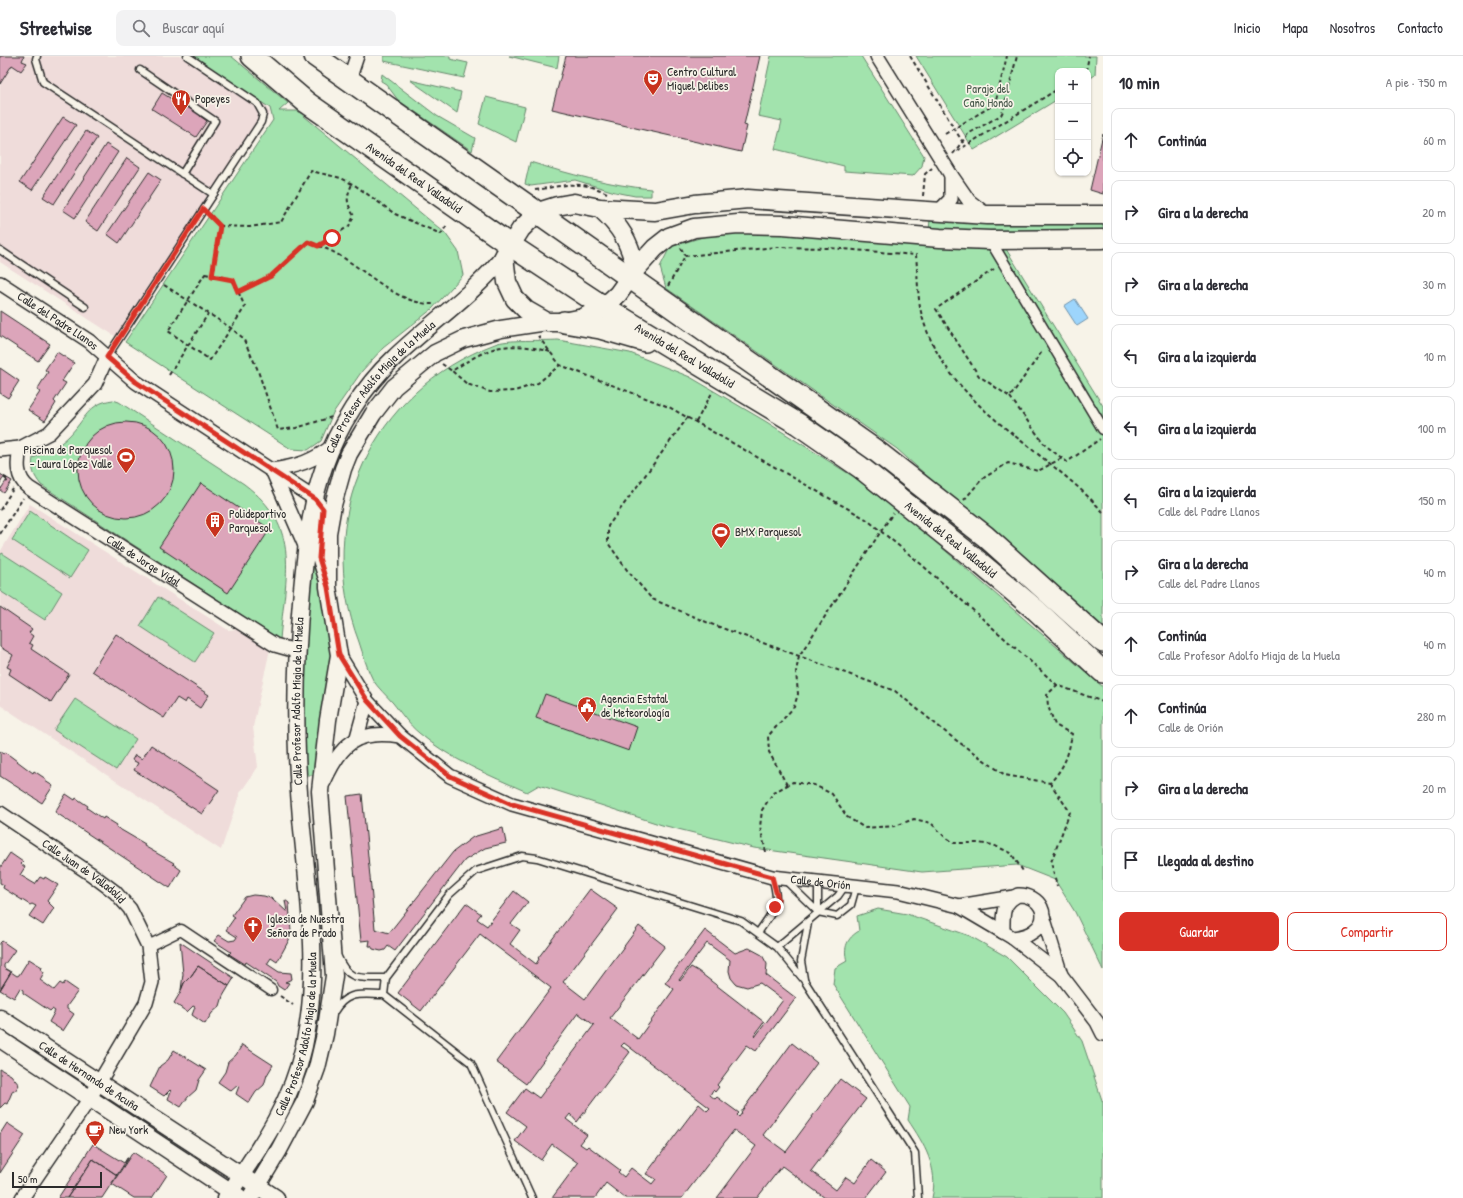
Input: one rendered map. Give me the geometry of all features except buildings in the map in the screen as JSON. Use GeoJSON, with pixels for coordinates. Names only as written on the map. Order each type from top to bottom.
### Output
{"type":"FeatureCollection","features":[{"type":"Feature","properties":{"kind":"highway","name":"Avenida del Real Valladolid"},"geometry":{"type":"LineString","coordinates":[[252,56],[306,102],[507,250],[798,424],[860,468],[980,563],[1036,610],[1103,672]]}},
{"type":"Feature","properties":{"kind":"highway","name":"Avenida del Real Valladolid"},"geometry":{"type":"LineString","coordinates":[[324,57],[351,82],[538,212],[633,274],[875,450],[985,536],[1103,642]]}},
{"type":"Feature","properties":{"kind":"highway"},"geometry":{"type":"LineString","coordinates":[[550,326],[600,328],[677,351]]}},
{"type":"Feature","properties":{"kind":"main road"},"geometry":{"type":"LineString","coordinates":[[1103,215],[987,215],[748,199],[695,204],[655,211],[606,202],[574,203],[556,206],[538,212],[521,229],[507,250],[507,282],[515,299],[526,310],[550,326],[583,318],[604,307],[618,294],[655,248],[669,237],[694,228],[738,224],[783,224],[918,236],[990,240],[1103,239]]}},
{"type":"Feature","properties":{"kind":"main road"},"geometry":{"type":"LineString","coordinates":[[606,202],[615,222],[625,236],[631,249],[633,274]]}},
{"type":"Feature","properties":{"kind":"street"},"geometry":{"type":"LineString","coordinates":[[351,82],[352,71],[357,56]]}},
{"type":"Feature","properties":{"kind":"street"},"geometry":{"type":"LineString","coordinates":[[877,56],[951,175],[969,201],[987,215]]}},
{"type":"Feature","properties":{"kind":"street"},"geometry":{"type":"LineString","coordinates":[[929,212],[951,199],[951,175]]}},
{"type":"Feature","properties":{"kind":"street"},"geometry":{"type":"LineString","coordinates":[[990,240],[1103,429]]}},
{"type":"Feature","properties":{"kind":"street","name":"Calle Profesor Adolfo Miaja de la Muela"},"geometry":{"type":"LineString","coordinates":[[233,1196],[242,1176],[286,1104],[304,1048],[310,1016],[314,963],[313,933],[301,819],[298,765],[296,652],[306,548],[315,499],[324,467],[352,409],[391,360],[487,278],[507,250]]}},
{"type":"Feature","properties":{"kind":"street","name":"Calle del Padre Llanos"},"geometry":{"type":"LineString","coordinates":[[0,283],[89,341],[136,382],[315,499]]}},
{"type":"Feature","properties":{"kind":"street","name":"Calle Profesor Adolfo Miaja de la Muela"},"geometry":{"type":"LineString","coordinates":[[254,1192],[305,1101],[316,1068],[327,1023],[334,976],[320,791],[328,720],[339,655],[328,587],[328,533],[339,483],[349,454],[373,414],[394,387],[435,353],[464,339],[501,329],[550,326]]}},
{"type":"Feature","properties":{"kind":"street"},"geometry":{"type":"LineString","coordinates":[[0,450],[20,448],[49,433],[77,405],[95,384],[107,357]]}},
{"type":"Feature","properties":{"kind":"street"},"geometry":{"type":"LineString","coordinates":[[306,548],[272,470],[299,466],[318,457],[334,445]]}},
{"type":"Feature","properties":{"kind":"street","name":"Calle de Jorge Vidal"},"geometry":{"type":"LineString","coordinates":[[20,448],[17,461],[19,477],[29,488],[274,645],[296,652]]}},
{"type":"Feature","properties":{"kind":"street"},"geometry":{"type":"LineString","coordinates":[[328,587],[319,558],[323,509],[315,499],[339,483]]}},
{"type":"Feature","properties":{"kind":"street","name":"Calle de Orión"},"geometry":{"type":"LineString","coordinates":[[339,655],[367,700],[400,736],[450,776],[512,804],[777,878],[898,891],[959,906],[1008,935],[1060,975],[1097,1022],[1103,1034]]}},
{"type":"Feature","properties":{"kind":"street"},"geometry":{"type":"LineString","coordinates":[[320,791],[333,760],[357,737],[367,700]]}},
{"type":"Feature","properties":{"kind":"street","name":"Calle de Orión"},"geometry":{"type":"LineString","coordinates":[[357,737],[379,732],[400,736]]}},
{"type":"Feature","properties":{"kind":"street","name":"Calle Juan de Valladolid"},"geometry":{"type":"LineString","coordinates":[[0,813],[91,874],[115,892],[130,908],[148,946],[152,982],[146,1003],[98,1082],[90,1098],[22,1198]]}},
{"type":"Feature","properties":{"kind":"street","name":"Calle de Orión"},"geometry":{"type":"LineString","coordinates":[[959,906],[1024,895],[1033,898],[1040,904],[1060,975]]}},
{"type":"Feature","properties":{"kind":"street"},"geometry":{"type":"LineString","coordinates":[[1014,897],[1009,901],[1003,911],[1008,935],[1035,931],[1043,916]]}},
{"type":"Feature","properties":{"kind":"street"},"geometry":{"type":"LineString","coordinates":[[148,946],[180,930],[271,990]]}},
{"type":"Feature","properties":{"kind":"street","name":"Calle de Hernando de Acuña"},"geometry":{"type":"LineString","coordinates":[[0,1018],[242,1176],[254,1192],[276,1198]]}},
{"type":"Feature","properties":{"kind":"street","name":"Calle de Hernando de Acuña"},"geometry":{"type":"LineString","coordinates":[[0,1039],[90,1098],[233,1196]]}},
{"type":"Feature","properties":{"kind":"lane"},"geometry":{"type":"LineString","coordinates":[[37,56],[36,59],[44,82],[213,194]]}},
{"type":"Feature","properties":{"kind":"lane"},"geometry":{"type":"LineString","coordinates":[[107,357],[203,209],[262,122],[263,114],[257,103],[187,56]]}},
{"type":"Feature","properties":{"kind":"lane"},"geometry":{"type":"LineString","coordinates":[[140,70],[215,121],[182,174]]}},
{"type":"Feature","properties":{"kind":"lane"},"geometry":{"type":"LineString","coordinates":[[0,250],[86,307]]}},
{"type":"Feature","properties":{"kind":"lane"},"geometry":{"type":"LineString","coordinates":[[384,995],[386,978],[448,895],[476,871],[522,856],[537,858],[741,921],[777,947],[804,980],[915,1152],[918,1198]]}},
{"type":"Feature","properties":{"kind":"lane"},"geometry":{"type":"LineString","coordinates":[[777,878],[818,912],[837,916],[851,905],[851,887]]}},
{"type":"Feature","properties":{"kind":"lane"},"geometry":{"type":"LineString","coordinates":[[758,933],[775,907],[778,899],[777,878]]}},
{"type":"Feature","properties":{"kind":"lane"},"geometry":{"type":"LineString","coordinates":[[818,883],[818,912]]}},
{"type":"Feature","properties":{"kind":"lane"},"geometry":{"type":"LineString","coordinates":[[777,947],[808,923],[818,912],[851,887]]}},
{"type":"Feature","properties":{"kind":"lane"},"geometry":{"type":"LineString","coordinates":[[804,980],[801,962],[808,923]]}},
{"type":"Feature","properties":{"kind":"lane"},"geometry":{"type":"LineString","coordinates":[[331,942],[344,970],[352,976],[386,978]]}},
{"type":"Feature","properties":{"kind":"lane"},"geometry":{"type":"LineString","coordinates":[[327,1023],[340,1001],[350,995],[384,995],[471,1063],[532,1198]]}},
{"type":"Feature","properties":{"kind":"path"},"geometry":{"type":"LineString","coordinates":[[910,56],[965,146]]}},
{"type":"Feature","properties":{"kind":"path"},"geometry":{"type":"LineString","coordinates":[[945,134],[995,104],[1007,56]]}},
{"type":"Feature","properties":{"kind":"path"},"geometry":{"type":"LineString","coordinates":[[956,151],[968,134],[1001,115],[1017,56]]}},
{"type":"Feature","properties":{"kind":"path"},"geometry":{"type":"LineString","coordinates":[[1087,68],[1089,56]]}},
{"type":"Feature","properties":{"kind":"path"},"geometry":{"type":"LineString","coordinates":[[929,212],[925,174],[956,151],[1055,91]]}},
{"type":"Feature","properties":{"kind":"path"},"geometry":{"type":"LineString","coordinates":[[203,209],[220,226],[250,227],[282,222],[311,171],[341,178],[402,217],[441,234],[447,225]]}},
{"type":"Feature","properties":{"kind":"path"},"geometry":{"type":"LineString","coordinates":[[318,246],[349,226],[354,216],[348,206],[347,197],[352,184]]}},
{"type":"Feature","properties":{"kind":"path"},"geometry":{"type":"LineString","coordinates":[[531,190],[578,184],[594,187],[606,202]]}},
{"type":"Feature","properties":{"kind":"path"},"geometry":{"type":"LineString","coordinates":[[212,276],[220,226]]}},
{"type":"Feature","properties":{"kind":"path"},"geometry":{"type":"LineString","coordinates":[[918,236],[916,255],[922,315],[932,342],[951,374],[990,416],[1084,491],[1103,512]]}},
{"type":"Feature","properties":{"kind":"path"},"geometry":{"type":"LineString","coordinates":[[238,292],[271,276],[308,242],[331,251],[397,294],[424,304],[435,304]]}},
{"type":"Feature","properties":{"kind":"path"},"geometry":{"type":"LineString","coordinates":[[685,256],[777,247],[830,248],[916,255]]}},
{"type":"Feature","properties":{"kind":"path"},"geometry":{"type":"LineString","coordinates":[[1004,263],[936,309],[979,376],[1010,397],[1045,445],[1067,462],[1103,437]]}},
{"type":"Feature","properties":{"kind":"path"},"geometry":{"type":"LineString","coordinates":[[205,274],[233,280],[238,292],[245,306],[210,360],[168,331],[205,274]]}},
{"type":"Feature","properties":{"kind":"path"},"geometry":{"type":"LineString","coordinates":[[171,290],[231,328],[243,338],[257,368],[278,430],[296,428],[335,416]]}},
{"type":"Feature","properties":{"kind":"path"},"geometry":{"type":"LineString","coordinates":[[169,375],[208,313]]}},
{"type":"Feature","properties":{"kind":"path"},"geometry":{"type":"LineString","coordinates":[[550,326],[551,352],[560,365],[669,406],[866,519],[921,564],[1057,685],[1103,702]]}},
{"type":"Feature","properties":{"kind":"path"},"geometry":{"type":"LineString","coordinates":[[1010,397],[1050,340]]}},
{"type":"Feature","properties":{"kind":"path"},"geometry":{"type":"LineString","coordinates":[[452,371],[465,363],[497,348],[534,347],[551,352]]}},
{"type":"Feature","properties":{"kind":"path"},"geometry":{"type":"LineString","coordinates":[[441,363],[467,384],[490,392],[515,391],[538,383],[560,365]]}},
{"type":"Feature","properties":{"kind":"path"},"geometry":{"type":"LineString","coordinates":[[696,422],[716,386]]}},
{"type":"Feature","properties":{"kind":"path"},"geometry":{"type":"LineString","coordinates":[[688,417],[608,526],[608,544],[626,570],[652,598],[712,624],[895,692],[953,738],[1005,775],[1050,783],[1070,812],[1051,862],[1056,886]]}},
{"type":"Feature","properties":{"kind":"path"},"geometry":{"type":"LineString","coordinates":[[963,501],[982,479],[1008,463],[1038,471],[1062,458]]}},
{"type":"Feature","properties":{"kind":"path"},"geometry":{"type":"LineString","coordinates":[[0,534],[29,488]]}},
{"type":"Feature","properties":{"kind":"path"},"geometry":{"type":"LineString","coordinates":[[0,510],[13,489]]}},
{"type":"Feature","properties":{"kind":"path"},"geometry":{"type":"LineString","coordinates":[[787,785],[769,752],[768,736],[794,707],[798,694],[796,672],[799,656],[891,516]]}},
{"type":"Feature","properties":{"kind":"path"},"geometry":{"type":"LineString","coordinates":[[1050,783],[1062,769],[1072,734],[1055,724],[1048,706],[1047,695],[1057,685]]}},
{"type":"Feature","properties":{"kind":"path"},"geometry":{"type":"LineString","coordinates":[[766,852],[760,827],[762,810],[773,793],[793,782],[814,785],[832,794],[848,817],[865,828],[895,826],[914,819],[931,824],[954,843],[978,843],[993,845],[1011,853],[1023,871]]}},
{"type":"Feature","properties":{"kind":"path"},"geometry":{"type":"LineString","coordinates":[[271,990],[294,1005]]}},
{"type":"Feature","properties":{"kind":"shaded area"},"geometry":{"type":"Polygon","coordinates":[[[0,56],[199,56],[264,102],[270,113],[121,340],[0,262],[0,56]]]}},
{"type":"Feature","properties":{"kind":"shaded area"},"geometry":{"type":"Polygon","coordinates":[[[30,504],[228,630],[241,629],[270,649],[253,727],[258,767],[240,793],[221,850],[0,705],[0,552],[30,504]]]}},
{"type":"Feature","properties":{"kind":"green space"},"geometry":{"type":"Polygon","coordinates":[[[191,56],[231,56],[288,103],[279,111],[298,111],[445,233],[458,251],[463,275],[432,309],[383,348],[362,371],[333,413],[321,441],[308,450],[291,449],[125,342],[273,120],[270,108],[191,56]]]}},
{"type":"Feature","properties":{"kind":"green space"},"geometry":{"type":"Polygon","coordinates":[[[384,56],[450,56],[450,59],[468,63],[464,78],[384,61],[384,56]]]}},
{"type":"Feature","properties":{"kind":"green space"},"geometry":{"type":"Polygon","coordinates":[[[509,56],[559,56],[557,68],[509,56]]]}},
{"type":"Feature","properties":{"kind":"green space"},"geometry":{"type":"Polygon","coordinates":[[[771,56],[861,56],[924,156],[922,166],[913,176],[844,171],[844,166],[775,149],[782,121],[758,116],[771,56]]]}},
{"type":"Feature","properties":{"kind":"green space","name":"Paraje del Caño Hondo"},"geometry":{"type":"Polygon","coordinates":[[[916,56],[1096,56],[1095,75],[1091,78],[1091,68],[1055,68],[1055,101],[974,150],[916,56]]]}},
{"type":"Feature","properties":{"kind":"green space"},"geometry":{"type":"Polygon","coordinates":[[[382,74],[437,116],[475,138],[472,151],[398,100],[386,84],[381,81],[382,74]]]}},
{"type":"Feature","properties":{"kind":"green space"},"geometry":{"type":"Polygon","coordinates":[[[410,80],[461,92],[457,113],[410,80]]]}},
{"type":"Feature","properties":{"kind":"green space"},"geometry":{"type":"Polygon","coordinates":[[[486,97],[525,107],[516,142],[479,124],[486,97]]]}},
{"type":"Feature","properties":{"kind":"green space"},"geometry":{"type":"Polygon","coordinates":[[[530,162],[559,171],[620,185],[651,189],[651,196],[635,196],[615,192],[575,180],[531,186],[525,184],[530,162]]]}},
{"type":"Feature","properties":{"kind":"green space"},"geometry":{"type":"Polygon","coordinates":[[[930,219],[1103,221],[1103,233],[929,231],[930,219]]]}},
{"type":"Feature","properties":{"kind":"green space"},"geometry":{"type":"Polygon","coordinates":[[[745,224],[1006,249],[1103,406],[1103,634],[897,449],[666,288],[660,267],[670,247],[745,224]]]}},
{"type":"Feature","properties":{"kind":"green space"},"geometry":{"type":"Polygon","coordinates":[[[558,340],[630,353],[690,377],[765,421],[854,477],[925,533],[1103,687],[1103,970],[1075,912],[1055,880],[1017,865],[922,872],[754,848],[662,825],[539,785],[527,792],[457,759],[431,743],[408,723],[393,703],[377,686],[371,676],[359,642],[346,596],[343,550],[349,506],[363,464],[386,426],[415,393],[452,365],[500,342],[558,340]]]}},
{"type":"Feature","properties":{"kind":"green space"},"geometry":{"type":"Polygon","coordinates":[[[113,400],[119,402],[244,484],[263,501],[275,518],[283,536],[286,554],[285,594],[280,640],[41,485],[35,476],[32,462],[33,458],[52,449],[65,440],[92,408],[113,400]]]}},
{"type":"Feature","properties":{"kind":"green space"},"geometry":{"type":"Polygon","coordinates":[[[30,511],[88,550],[70,578],[12,540],[30,511]]]}},
{"type":"Feature","properties":{"kind":"green space"},"geometry":{"type":"Polygon","coordinates":[[[2,553],[62,592],[45,620],[0,591],[0,556],[2,553]]]}},
{"type":"Feature","properties":{"kind":"green space"},"geometry":{"type":"Polygon","coordinates":[[[311,561],[315,563],[327,611],[332,660],[317,740],[315,775],[305,775],[301,705],[311,561]]]}},
{"type":"Feature","properties":{"kind":"green space"},"geometry":{"type":"Polygon","coordinates":[[[158,597],[214,633],[195,662],[140,626],[158,597]]]}},
{"type":"Feature","properties":{"kind":"green space"},"geometry":{"type":"Polygon","coordinates":[[[75,699],[136,739],[116,770],[54,730],[75,699]]]}},
{"type":"Feature","properties":{"kind":"green space"},"geometry":{"type":"Polygon","coordinates":[[[878,909],[907,914],[970,936],[1007,957],[1063,1013],[1082,1041],[1103,1103],[1103,1198],[932,1198],[934,1187],[932,1166],[924,1147],[908,1120],[910,1107],[833,984],[835,968],[847,961],[847,944],[849,940],[859,931],[857,916],[878,909]]]}},
{"type":"Feature","properties":{"kind":"water"},"geometry":{"type":"Polygon","coordinates":[[[1075,299],[1088,319],[1077,326],[1064,306],[1075,299]]]}},
{"type":"Feature","properties":{"kind":"railway"},"geometry":{"type":"LineString","coordinates":[[0,487],[5,479]]}},
{"type":"Feature","properties":{"kind":"place","name":"Centro Cultural Miguel Delibes"},"geometry":{"type":"Point","coordinates":[653,96]}},
{"type":"Feature","properties":{"kind":"place","name":"Popeyes"},"geometry":{"type":"Point","coordinates":[181,116]}},
{"type":"Feature","properties":{"kind":"place","name":"Piscina de Parquesol - Laura López Valle"},"geometry":{"type":"Point","coordinates":[126,474]}},
{"type":"Feature","properties":{"kind":"place","name":"Polideportivo Parquesol"},"geometry":{"type":"Point","coordinates":[215,538]}},
{"type":"Feature","properties":{"kind":"place","name":"BMX Parquesol"},"geometry":{"type":"Point","coordinates":[721,549]}},
{"type":"Feature","properties":{"kind":"place","name":"Agencia Estatal de Meteorología"},"geometry":{"type":"Point","coordinates":[587,723]}},
{"type":"Feature","properties":{"kind":"place","name":"Iglesia de Nuestra Señora de Prado"},"geometry":{"type":"Point","coordinates":[253,943]}},
{"type":"Feature","properties":{"kind":"place","name":"New York"},"geometry":{"type":"Point","coordinates":[95,1147]}},
{"type":"Feature","properties":{"kind":"route"},"geometry":{"type":"LineString","coordinates":[[332,238],[318,246],[308,242],[271,276],[238,292],[233,280],[212,276],[220,226],[203,209],[107,357],[136,382],[315,499],[323,509],[319,558],[328,587],[339,655],[367,700],[400,736],[450,776],[512,804],[772,877],[778,899],[775,907]]}}]}
